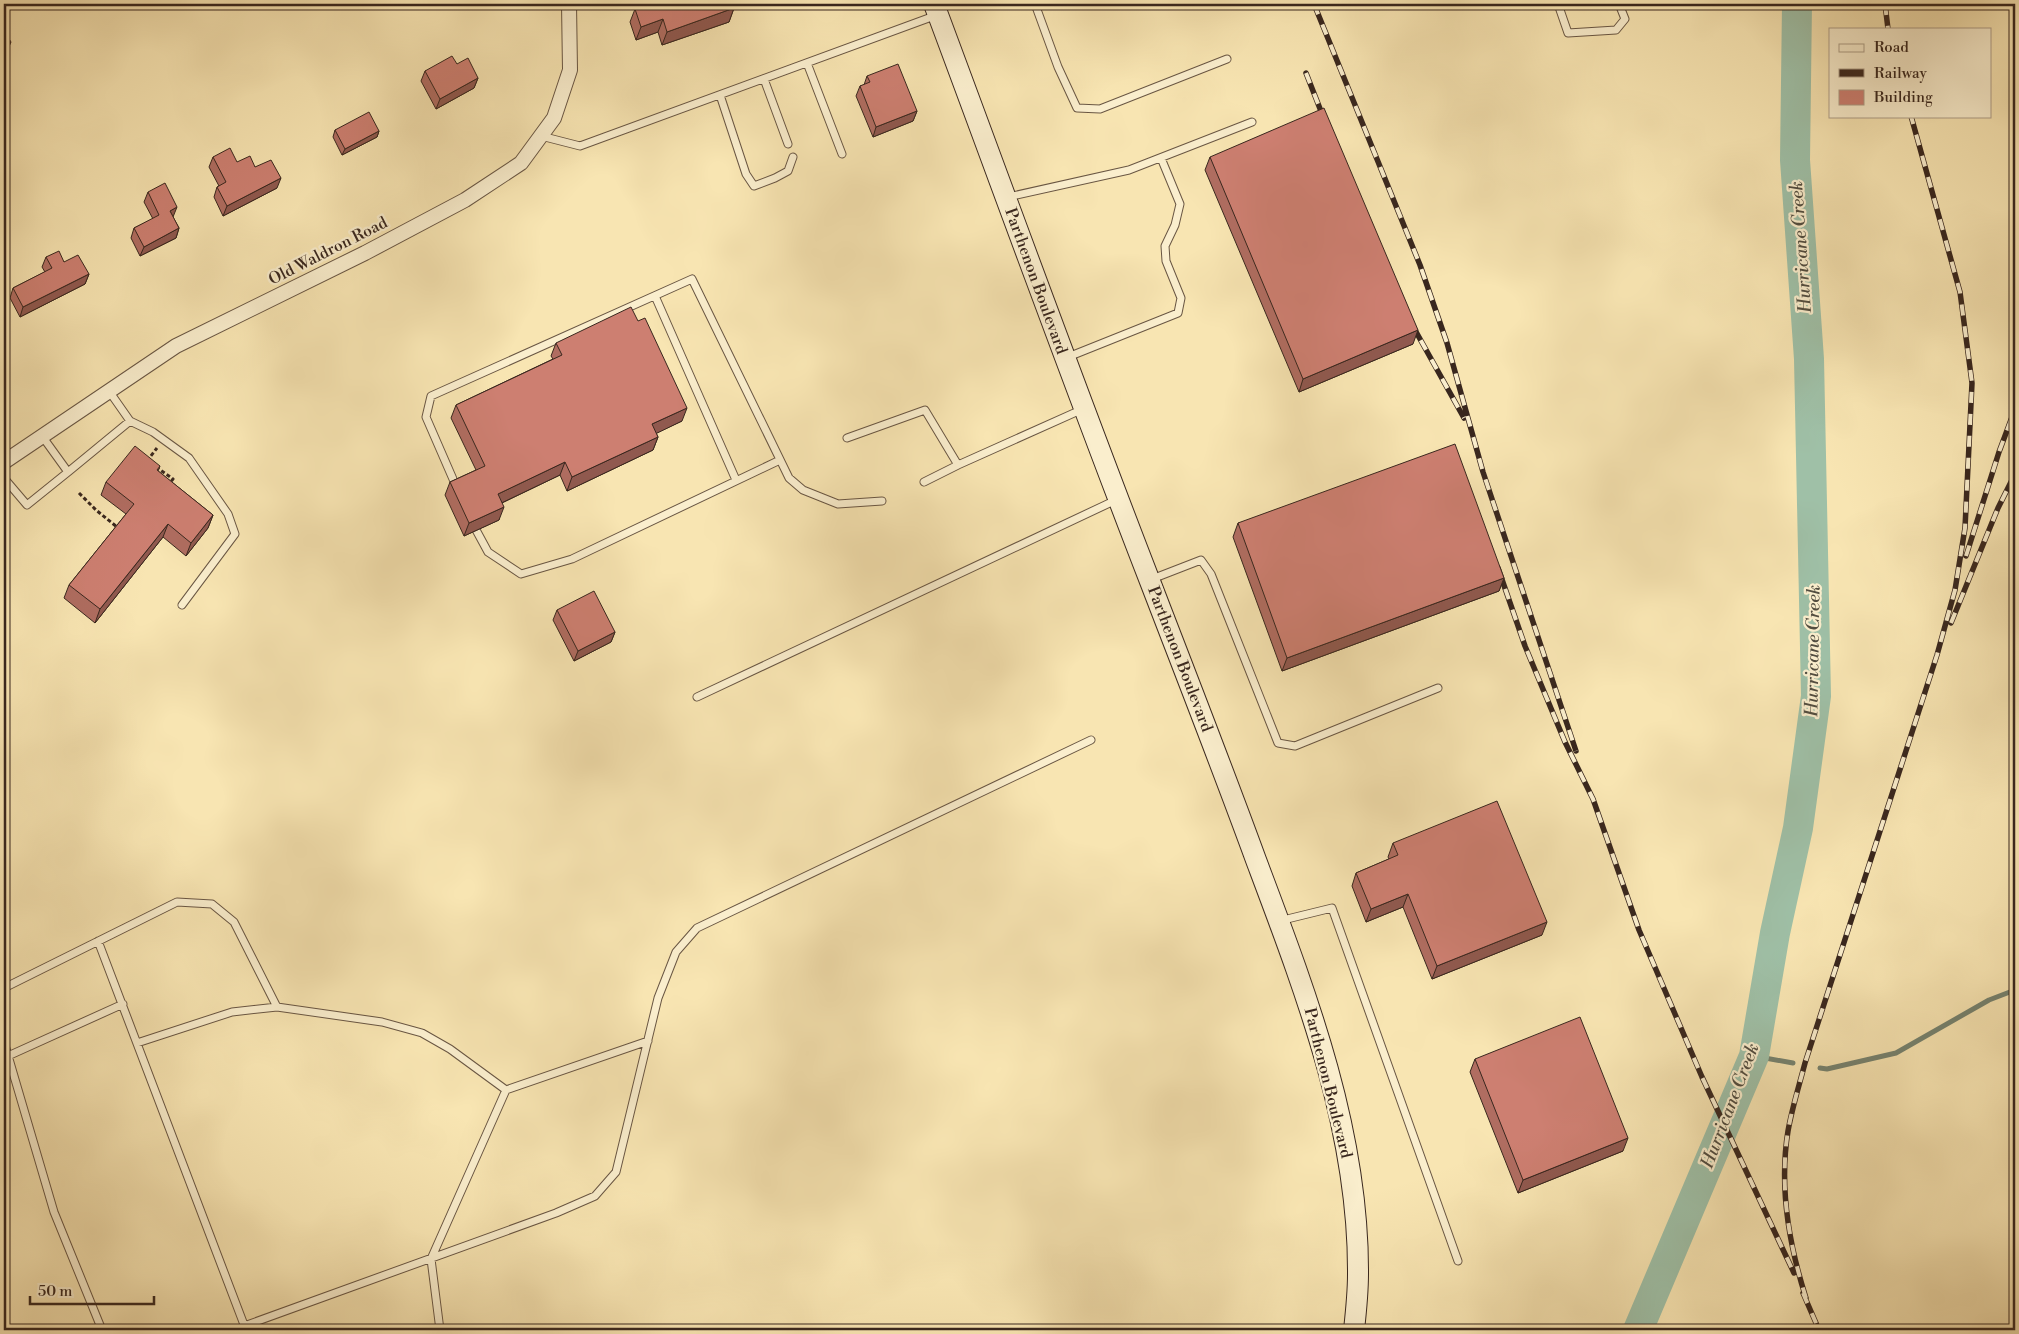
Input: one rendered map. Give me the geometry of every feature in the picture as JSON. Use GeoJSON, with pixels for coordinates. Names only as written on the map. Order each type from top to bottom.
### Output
{"type":"FeatureCollection","features":[{"type":"Feature","properties":{"kind":"main road","name":"Parthenon Boulevard"},"geometry":{"type":"LineString","coordinates":[[936,9],[1083,409],[1279,921],[1320,1038],[1341,1122],[1353,1190],[1358,1274],[1354,1330]]}},
{"type":"Feature","properties":{"kind":"street","name":"Old Waldron Road"},"geometry":{"type":"LineString","coordinates":[[4,462],[176,346],[365,253],[465,200],[521,163],[554,118],[570,70],[569,4]]}},
{"type":"Feature","properties":{"kind":"lane"},"geometry":{"type":"LineString","coordinates":[[1036,4],[1058,67],[1077,108],[1100,109],[1227,59]]}},
{"type":"Feature","properties":{"kind":"lane"},"geometry":{"type":"LineString","coordinates":[[1558,4],[1568,33],[1616,30],[1625,19],[1618,4]]}},
{"type":"Feature","properties":{"kind":"lane"},"geometry":{"type":"LineString","coordinates":[[541,136],[580,146],[807,63],[936,9]]}},
{"type":"Feature","properties":{"kind":"lane"},"geometry":{"type":"LineString","coordinates":[[807,63],[842,154]]}},
{"type":"Feature","properties":{"kind":"lane"},"geometry":{"type":"LineString","coordinates":[[764,79],[788,144]]}},
{"type":"Feature","properties":{"kind":"lane"},"geometry":{"type":"LineString","coordinates":[[720,95],[746,174],[754,186],[788,171],[793,157]]}},
{"type":"Feature","properties":{"kind":"lane"},"geometry":{"type":"LineString","coordinates":[[1006,198],[1129,170],[1252,122]]}},
{"type":"Feature","properties":{"kind":"lane"},"geometry":{"type":"LineString","coordinates":[[1065,358],[1178,313],[1181,298],[1166,261],[1165,246],[1175,225],[1180,204],[1161,158]]}},
{"type":"Feature","properties":{"kind":"lane"},"geometry":{"type":"LineString","coordinates":[[456,486],[426,417],[432,396],[692,279],[789,478],[803,490],[838,504],[882,501]]}},
{"type":"Feature","properties":{"kind":"lane"},"geometry":{"type":"LineString","coordinates":[[655,296],[736,480]]}},
{"type":"Feature","properties":{"kind":"lane"},"geometry":{"type":"LineString","coordinates":[[109,391],[130,421],[153,432],[189,458],[228,514],[235,534],[182,605]]}},
{"type":"Feature","properties":{"kind":"lane"},"geometry":{"type":"LineString","coordinates":[[924,482],[1083,409]]}},
{"type":"Feature","properties":{"kind":"lane"},"geometry":{"type":"LineString","coordinates":[[847,438],[926,410],[958,465]]}},
{"type":"Feature","properties":{"kind":"lane"},"geometry":{"type":"LineString","coordinates":[[4,478],[27,505],[130,421]]}},
{"type":"Feature","properties":{"kind":"lane"},"geometry":{"type":"LineString","coordinates":[[42,436],[68,472]]}},
{"type":"Feature","properties":{"kind":"lane"},"geometry":{"type":"LineString","coordinates":[[475,528],[488,552],[521,574],[572,559],[780,460]]}},
{"type":"Feature","properties":{"kind":"lane"},"geometry":{"type":"LineString","coordinates":[[697,697],[1119,499]]}},
{"type":"Feature","properties":{"kind":"lane"},"geometry":{"type":"LineString","coordinates":[[1149,580],[1201,560],[1211,574],[1278,743],[1295,746],[1438,688]]}},
{"type":"Feature","properties":{"kind":"lane"},"geometry":{"type":"LineString","coordinates":[[233,1330],[245,1328],[556,1213],[595,1196],[616,1172],[658,998],[676,952],[697,928],[1091,740]]}},
{"type":"Feature","properties":{"kind":"lane"},"geometry":{"type":"LineString","coordinates":[[4,988],[177,902],[212,904],[234,922],[277,1007]]}},
{"type":"Feature","properties":{"kind":"lane"},"geometry":{"type":"LineString","coordinates":[[1279,921],[1332,908],[1458,1261]]}},
{"type":"Feature","properties":{"kind":"lane"},"geometry":{"type":"LineString","coordinates":[[98,941],[245,1328]]}},
{"type":"Feature","properties":{"kind":"lane"},"geometry":{"type":"LineString","coordinates":[[8,1056],[123,1004]]}},
{"type":"Feature","properties":{"kind":"lane"},"geometry":{"type":"LineString","coordinates":[[138,1043],[232,1012],[277,1007],[382,1022],[422,1033],[450,1049],[506,1090]]}},
{"type":"Feature","properties":{"kind":"lane"},"geometry":{"type":"LineString","coordinates":[[440,1330],[431,1259],[506,1090],[648,1041]]}},
{"type":"Feature","properties":{"kind":"lane"},"geometry":{"type":"LineString","coordinates":[[4,1042],[54,1212],[102,1330]]}},
{"type":"Feature","properties":{"kind":"path"},"geometry":{"type":"LineString","coordinates":[[164,440],[148,460],[173,479],[164,491]]}},
{"type":"Feature","properties":{"kind":"path"},"geometry":{"type":"LineString","coordinates":[[79,493],[117,527]]}},
{"type":"Feature","properties":{"kind":"building"},"geometry":{"type":"Polygon","coordinates":[[[649,4],[732,4],[734,8],[667,32],[663,19],[641,27],[635,9],[649,4]]]}},
{"type":"Feature","properties":{"kind":"building"},"geometry":{"type":"Polygon","coordinates":[[[4,31],[11,42],[4,47],[4,31]]]}},
{"type":"Feature","properties":{"kind":"building"},"geometry":{"type":"Polygon","coordinates":[[[452,56],[457,64],[468,58],[478,78],[440,99],[425,71],[452,56]]]}},
{"type":"Feature","properties":{"kind":"building"},"geometry":{"type":"Polygon","coordinates":[[[898,64],[917,111],[876,127],[860,86],[870,82],[867,76],[898,64]]]}},
{"type":"Feature","properties":{"kind":"building"},"geometry":{"type":"Polygon","coordinates":[[[1324,108],[1418,330],[1303,379],[1210,157],[1324,108]]]}},
{"type":"Feature","properties":{"kind":"building"},"geometry":{"type":"Polygon","coordinates":[[[369,112],[379,131],[345,149],[335,130],[369,112]]]}},
{"type":"Feature","properties":{"kind":"building"},"geometry":{"type":"Polygon","coordinates":[[[230,148],[237,162],[250,156],[255,167],[271,160],[281,178],[227,206],[217,187],[226,182],[213,157],[230,148]]]}},
{"type":"Feature","properties":{"kind":"building"},"geometry":{"type":"Polygon","coordinates":[[[165,183],[177,207],[170,211],[179,228],[144,247],[134,228],[159,215],[148,192],[165,183]]]}},
{"type":"Feature","properties":{"kind":"building"},"geometry":{"type":"Polygon","coordinates":[[[59,251],[64,262],[78,255],[89,274],[23,307],[13,288],[52,268],[46,257],[59,251]]]}},
{"type":"Feature","properties":{"kind":"building"},"geometry":{"type":"Polygon","coordinates":[[[631,307],[638,321],[645,318],[687,408],[652,424],[658,437],[572,477],[565,462],[498,494],[504,507],[469,523],[450,482],[485,466],[456,405],[562,355],[556,343],[631,307]]]}},
{"type":"Feature","properties":{"kind":"building"},"geometry":{"type":"Polygon","coordinates":[[[1455,444],[1504,578],[1287,658],[1238,523],[1455,444]]]}},
{"type":"Feature","properties":{"kind":"building"},"geometry":{"type":"Polygon","coordinates":[[[135,446],[160,466],[157,470],[213,515],[191,543],[168,524],[100,609],[69,585],[134,504],[106,482],[135,446]]]}},
{"type":"Feature","properties":{"kind":"building"},"geometry":{"type":"Polygon","coordinates":[[[594,591],[615,632],[578,651],[557,610],[594,591]]]}},
{"type":"Feature","properties":{"kind":"building"},"geometry":{"type":"Polygon","coordinates":[[[1497,801],[1547,922],[1437,966],[1408,894],[1371,909],[1356,873],[1398,855],[1393,843],[1497,801]]]}},
{"type":"Feature","properties":{"kind":"building"},"geometry":{"type":"Polygon","coordinates":[[[1580,1017],[1628,1138],[1523,1180],[1475,1059],[1580,1017]]]}},
{"type":"Feature","properties":{"kind":"waterway","name":"Hurricane Creek"},"geometry":{"type":"LineString","coordinates":[[1638,1330],[1754,1056],[1775,933],[1798,828],[1816,696],[1809,359],[1795,160],[1797,4]]}},
{"type":"Feature","properties":{"kind":"waterway"},"geometry":{"type":"LineString","coordinates":[[1820,1068],[1827,1069],[1896,1053],[1989,1000],[2015,990]]}},
{"type":"Feature","properties":{"kind":"waterway"},"geometry":{"type":"LineString","coordinates":[[1754,1056],[1793,1063]]}},
{"type":"Feature","properties":{"kind":"railway"},"geometry":{"type":"LineString","coordinates":[[1314,4],[1420,265],[1447,343],[1483,472],[1576,751]]}},
{"type":"Feature","properties":{"kind":"railway"},"geometry":{"type":"LineString","coordinates":[[1885,4],[1888,28]]}},
{"type":"Feature","properties":{"kind":"railway"},"geometry":{"type":"LineString","coordinates":[[1306,73],[1326,124]]}},
{"type":"Feature","properties":{"kind":"railway"},"geometry":{"type":"LineString","coordinates":[[1806,1298],[1790,1236],[1787,1215],[1785,1152],[1788,1131],[1805,1063],[1937,655],[1955,590],[1965,528],[1972,383],[1960,292],[1912,118]]}},
{"type":"Feature","properties":{"kind":"railway"},"geometry":{"type":"LineString","coordinates":[[1410,321],[1464,418]]}},
{"type":"Feature","properties":{"kind":"railway"},"geometry":{"type":"LineString","coordinates":[[1966,556],[1999,452],[2015,409]]}},
{"type":"Feature","properties":{"kind":"railway"},"geometry":{"type":"LineString","coordinates":[[1951,623],[1998,508],[2015,474]]}},
{"type":"Feature","properties":{"kind":"railway"},"geometry":{"type":"LineString","coordinates":[[1498,568],[1525,646],[1565,742],[1593,799],[1639,930],[1702,1077],[1794,1273]]}},
{"type":"Feature","properties":{"kind":"railway"},"geometry":{"type":"LineString","coordinates":[[1803,1293],[1819,1330]]}}]}
